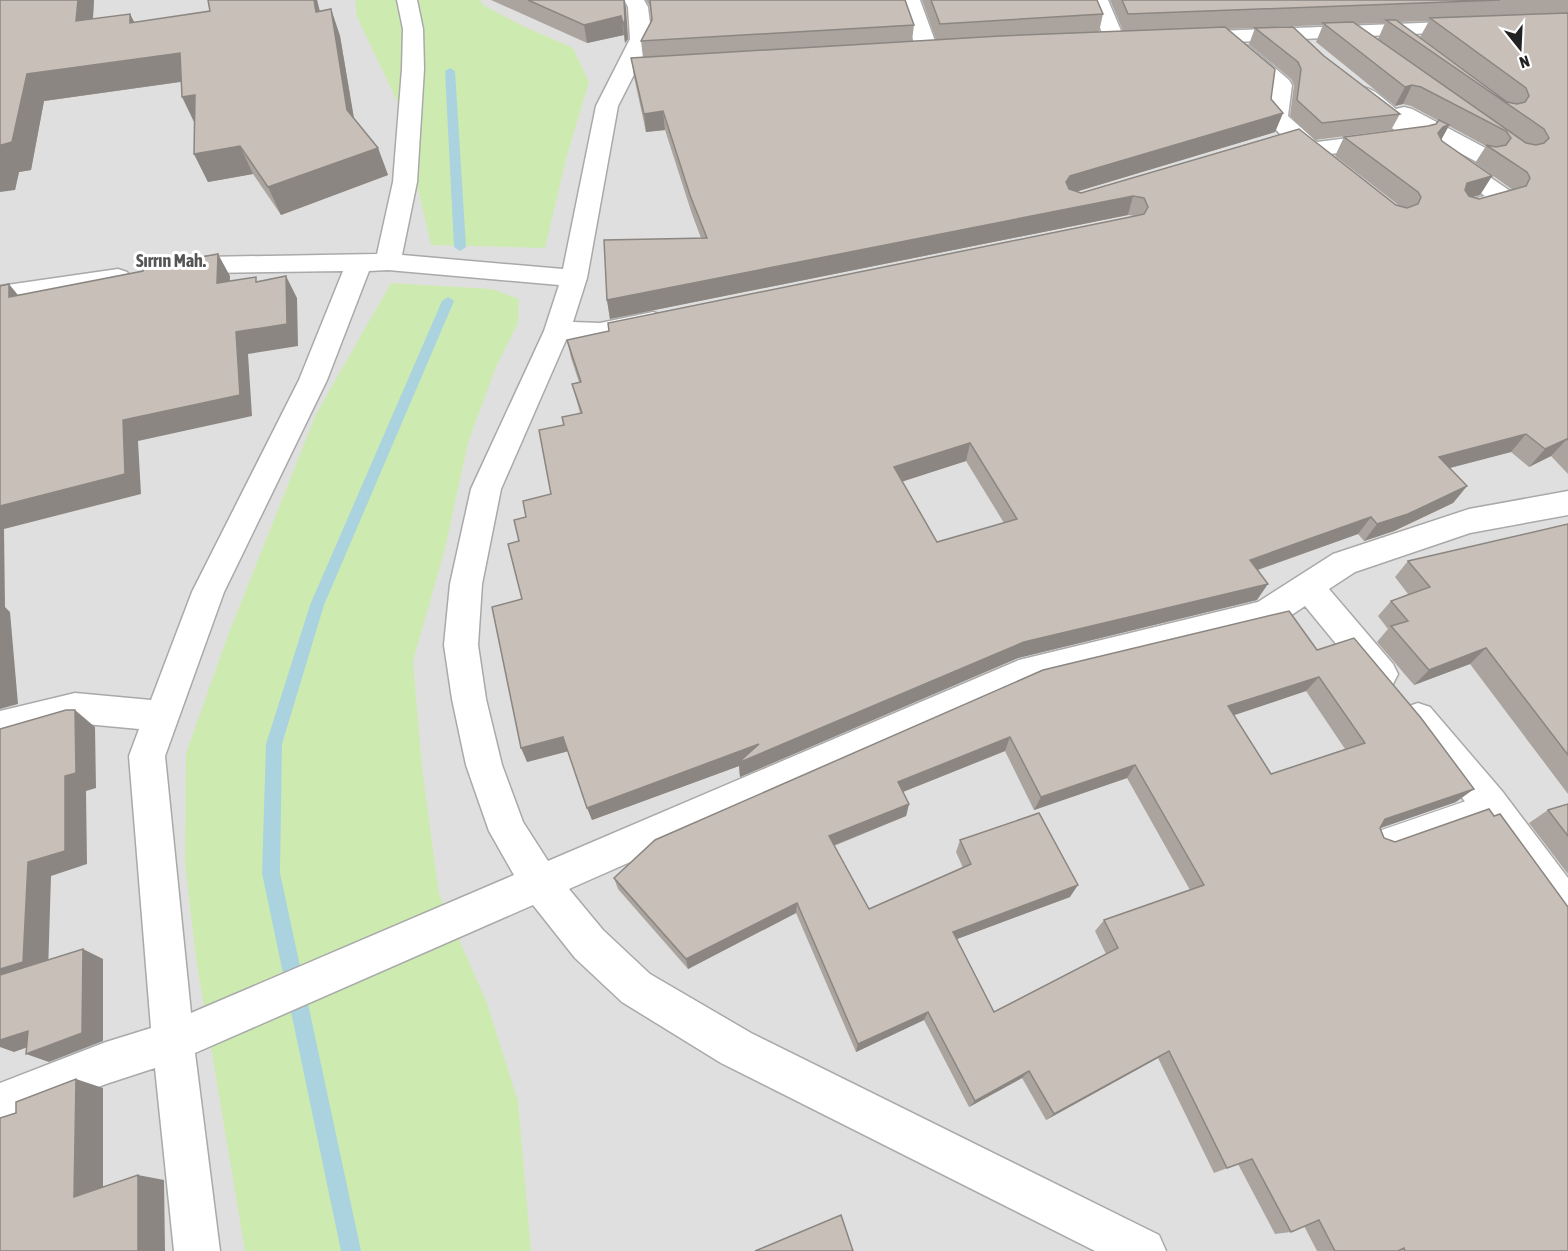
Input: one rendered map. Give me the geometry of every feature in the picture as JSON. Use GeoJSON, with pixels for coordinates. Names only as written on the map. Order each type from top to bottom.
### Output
{"type":"FeatureCollection","features":[{"type":"Feature","properties":{"kind":"street"},"geometry":{"type":"LineString","coordinates":[[197,1251],[173,1042],[147,756],[208,592],[373,262],[405,182],[413,69],[413,29],[407,0]]}},
{"type":"Feature","properties":{"kind":"street"},"geometry":{"type":"LineString","coordinates":[[910,0],[928,52]]}},
{"type":"Feature","properties":{"kind":"street"},"geometry":{"type":"LineString","coordinates":[[1098,0],[1114,40]]}},
{"type":"Feature","properties":{"kind":"street"},"geometry":{"type":"LineString","coordinates":[[641,2],[640,39],[635,68],[607,106],[574,278],[557,331],[486,489],[466,584],[461,645],[469,699],[484,765],[508,831],[540,883],[589,944],[636,988],[736,1048],[1143,1251]]}},
{"type":"Feature","properties":{"kind":"street"},"geometry":{"type":"LineString","coordinates":[[1169,38],[1486,26]]}},
{"type":"Feature","properties":{"kind":"street"},"geometry":{"type":"LineString","coordinates":[[1393,30],[1421,52]]}},
{"type":"Feature","properties":{"kind":"street"},"geometry":{"type":"LineString","coordinates":[[1350,32],[1378,53]]}},
{"type":"Feature","properties":{"kind":"street"},"geometry":{"type":"LineString","coordinates":[[1293,35],[1318,58]]}},
{"type":"Feature","properties":{"kind":"street"},"geometry":{"type":"LineString","coordinates":[[1224,37],[1281,85],[1277,118],[1293,143],[1344,177]]}},
{"type":"Feature","properties":{"kind":"street"},"geometry":{"type":"LineString","coordinates":[[1091,41],[1136,39]]}},
{"type":"Feature","properties":{"kind":"street"},"geometry":{"type":"LineString","coordinates":[[904,53],[951,50]]}},
{"type":"Feature","properties":{"kind":"street"},"geometry":{"type":"LineString","coordinates":[[1467,208],[1504,198],[1417,136],[1345,79],[1395,109],[1485,157]]}},
{"type":"Feature","properties":{"kind":"street"},"geometry":{"type":"LineString","coordinates":[[1293,143],[1417,136]]}},
{"type":"Feature","properties":{"kind":"street"},"geometry":{"type":"LineString","coordinates":[[0,295],[205,265],[373,262],[574,278]]}},
{"type":"Feature","properties":{"kind":"street"},"geometry":{"type":"LineString","coordinates":[[557,331],[600,332],[681,315]]}},
{"type":"Feature","properties":{"kind":"street"},"geometry":{"type":"LineString","coordinates":[[0,1104],[106,1063],[173,1042],[1031,670],[1266,614],[1344,563],[1469,521],[1568,503]]}},
{"type":"Feature","properties":{"kind":"street"},"geometry":{"type":"LineString","coordinates":[[1309,588],[1489,803],[1568,910]]}},
{"type":"Feature","properties":{"kind":"street"},"geometry":{"type":"LineString","coordinates":[[0,727],[75,708],[162,716]]}},
{"type":"Feature","properties":{"kind":"lane"},"geometry":{"type":"LineString","coordinates":[[1378,842],[1489,803]]}},
{"type":"Feature","properties":{"kind":"shaded area"},"geometry":{"type":"Polygon","coordinates":[[[0,0],[1568,0],[1568,1251],[0,1251],[0,0]]]}},
{"type":"Feature","properties":{"kind":"green space"},"geometry":{"type":"Polygon","coordinates":[[[355,0],[480,0],[483,5],[523,26],[573,48],[589,82],[567,155],[545,248],[431,245],[398,103],[357,17],[355,0]]]}},
{"type":"Feature","properties":{"kind":"green space"},"geometry":{"type":"Polygon","coordinates":[[[391,283],[492,289],[519,299],[518,323],[496,367],[468,443],[445,549],[413,661],[422,767],[439,894],[487,1003],[518,1101],[531,1251],[245,1251],[196,959],[185,863],[186,753],[228,635],[316,414],[391,283]]]}},
{"type":"Feature","properties":{"kind":"building"},"geometry":{"type":"Polygon","coordinates":[[[0,0],[78,0],[76,21],[130,14],[130,23],[210,11],[208,0],[314,0],[316,12],[331,9],[347,110],[378,148],[268,187],[240,146],[194,154],[195,95],[182,97],[180,53],[27,74],[12,142],[1,145],[0,148],[0,0]]]}},
{"type":"Feature","properties":{"kind":"building"},"geometry":{"type":"Polygon","coordinates":[[[528,0],[624,0],[625,20],[623,24],[621,16],[584,25],[528,0]]]}},
{"type":"Feature","properties":{"kind":"building"},"geometry":{"type":"Polygon","coordinates":[[[650,0],[905,0],[914,25],[641,41],[652,20],[650,0]]]}},
{"type":"Feature","properties":{"kind":"building"},"geometry":{"type":"Polygon","coordinates":[[[931,0],[1097,0],[1103,14],[940,24],[931,0]]]}},
{"type":"Feature","properties":{"kind":"building"},"geometry":{"type":"Polygon","coordinates":[[[1122,0],[1500,0],[1128,14],[1122,0]]]}},
{"type":"Feature","properties":{"kind":"building"},"geometry":{"type":"Polygon","coordinates":[[[1568,13],[1568,440],[1545,449],[1526,434],[1439,457],[1467,486],[1408,514],[1377,524],[1371,517],[1250,560],[1268,584],[1024,642],[738,763],[759,744],[587,808],[563,737],[521,748],[492,607],[522,599],[508,544],[519,541],[514,520],[526,517],[523,501],[551,494],[539,430],[564,425],[562,417],[582,413],[572,384],[581,382],[567,340],[609,331],[608,323],[1135,216],[1144,214],[1148,207],[1144,198],[1133,196],[607,300],[604,240],[707,238],[690,195],[663,111],[644,114],[631,58],[1000,36],[1225,27],[1275,69],[1271,99],[1283,113],[1070,176],[1066,182],[1069,189],[1081,193],[1299,129],[1396,205],[1407,208],[1418,204],[1421,197],[1418,192],[1344,137],[1428,126],[1436,124],[1439,120],[1449,125],[1443,127],[1438,133],[1442,141],[1492,176],[1467,183],[1465,190],[1469,196],[1479,199],[1526,186],[1530,178],[1527,172],[1486,145],[1496,147],[1506,145],[1511,138],[1506,131],[1421,87],[1412,85],[1405,87],[1323,23],[1353,22],[1526,143],[1536,145],[1544,143],[1549,138],[1544,129],[1386,20],[1396,20],[1507,102],[1517,104],[1525,102],[1529,96],[1526,88],[1430,18],[1568,13]],[[970,443],[894,467],[937,542],[1017,519],[970,443]]]}},
{"type":"Feature","properties":{"kind":"building"},"geometry":{"type":"Polygon","coordinates":[[[1293,27],[1324,56],[1400,114],[1322,123],[1297,100],[1301,69],[1298,62],[1255,28],[1293,27]]]}},
{"type":"Feature","properties":{"kind":"building"},"geometry":{"type":"Polygon","coordinates":[[[218,254],[217,283],[256,277],[256,282],[286,276],[287,324],[236,332],[240,395],[123,420],[125,474],[0,506],[0,286],[9,284],[9,297],[143,271],[144,267],[218,254]]]}},
{"type":"Feature","properties":{"kind":"building"},"geometry":{"type":"Polygon","coordinates":[[[1568,524],[1568,755],[1486,648],[1429,670],[1391,626],[1408,621],[1391,601],[1430,587],[1408,561],[1568,524]]]}},
{"type":"Feature","properties":{"kind":"building"},"geometry":{"type":"Polygon","coordinates":[[[1289,611],[1317,650],[1354,638],[1421,718],[1474,789],[1385,819],[1380,828],[1384,838],[1395,842],[1489,809],[1494,816],[1500,814],[1568,907],[1568,1251],[1405,1251],[1404,1248],[1398,1251],[1335,1251],[1319,1220],[1291,1232],[1252,1159],[1227,1168],[1169,1051],[1054,1114],[1029,1071],[975,1101],[928,1012],[858,1044],[797,903],[686,959],[614,878],[655,840],[1043,670],[1289,611]],[[1319,677],[1228,706],[1271,774],[1365,743],[1319,677]],[[1010,737],[898,782],[909,804],[829,836],[869,909],[971,864],[960,840],[1039,813],[1078,885],[953,932],[994,1012],[1118,948],[1104,920],[1204,885],[1135,765],[1041,797],[1010,737]]]}},
{"type":"Feature","properties":{"kind":"building"},"geometry":{"type":"Polygon","coordinates":[[[66,710],[75,710],[76,773],[65,776],[65,851],[28,862],[23,962],[0,969],[0,729],[66,710]]]}},
{"type":"Feature","properties":{"kind":"building"},"geometry":{"type":"Polygon","coordinates":[[[1568,804],[1568,836],[1548,810],[1568,804]]]}},
{"type":"Feature","properties":{"kind":"building"},"geometry":{"type":"Polygon","coordinates":[[[83,949],[82,1033],[26,1054],[28,1031],[0,1040],[0,975],[83,949]]]}},
{"type":"Feature","properties":{"kind":"building"},"geometry":{"type":"Polygon","coordinates":[[[76,1079],[74,1197],[138,1175],[138,1251],[0,1251],[0,1118],[16,1113],[16,1102],[76,1079]]]}},
{"type":"Feature","properties":{"kind":"building"},"geometry":{"type":"Polygon","coordinates":[[[841,1215],[853,1251],[755,1251],[841,1215]]]}},
{"type":"Feature","properties":{"kind":"waterway"},"geometry":{"type":"LineString","coordinates":[[450,71],[460,247]]}},
{"type":"Feature","properties":{"kind":"waterway"},"geometry":{"type":"LineString","coordinates":[[351,1251],[271,873],[274,744],[317,605],[448,301]]}},
{"type":"Feature","properties":{"kind":"district","name":"Sırrın Mah."},"geometry":{"type":"Point","coordinates":[171,261]}}]}
